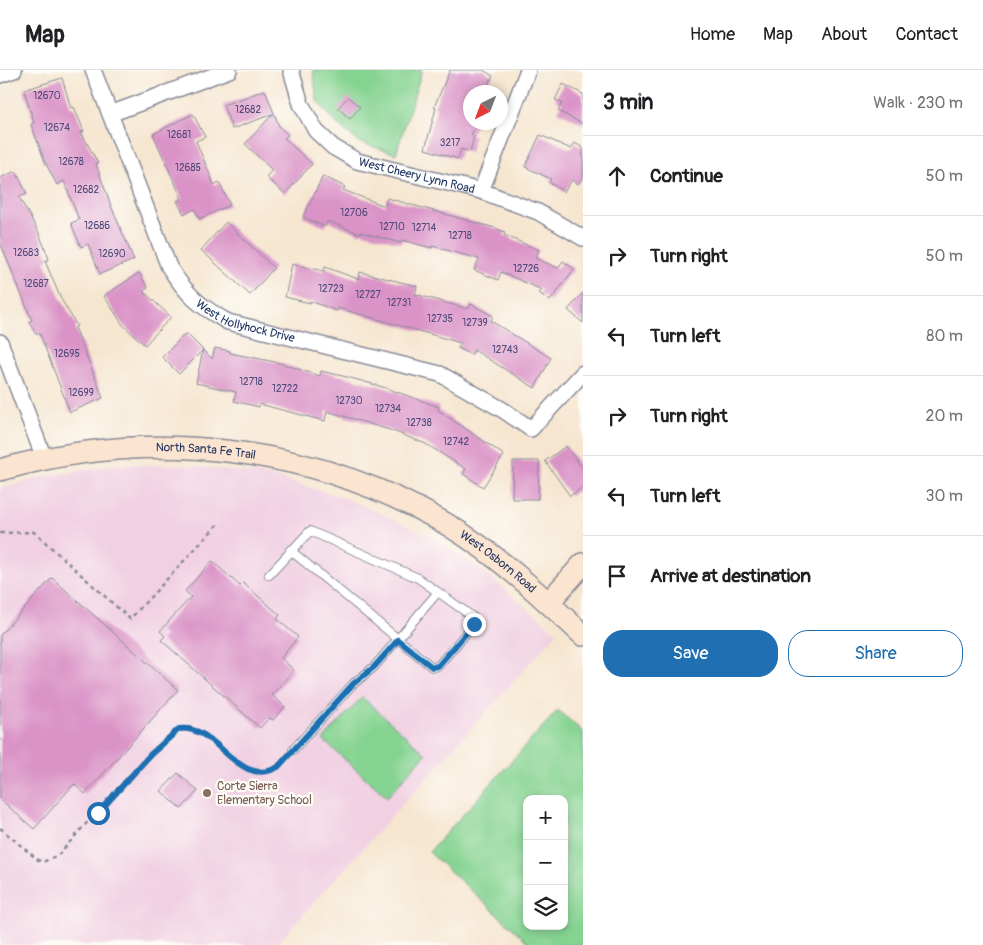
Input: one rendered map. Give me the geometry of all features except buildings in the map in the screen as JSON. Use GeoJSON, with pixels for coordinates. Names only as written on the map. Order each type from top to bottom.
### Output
{"type":"FeatureCollection","features":[{"type":"Feature","properties":{"kind":"street"},"geometry":{"type":"LineString","coordinates":[[0,75],[14,70]]}},
{"type":"Feature","properties":{"kind":"street","name":"West Hollyhock Drive"},"geometry":{"type":"LineString","coordinates":[[93,70],[169,267],[185,291],[204,309],[228,322],[440,374],[503,410],[531,429],[583,373]]}},
{"type":"Feature","properties":{"kind":"street"},"geometry":{"type":"LineString","coordinates":[[110,114],[229,70]]}},
{"type":"Feature","properties":{"kind":"street","name":"West Cheery Lynn Road"},"geometry":{"type":"LineString","coordinates":[[291,70],[301,104],[316,131],[333,147],[357,160],[482,191],[538,212],[583,238]]}},
{"type":"Feature","properties":{"kind":"street"},"geometry":{"type":"LineString","coordinates":[[482,191],[528,70]]}},
{"type":"Feature","properties":{"kind":"street"},"geometry":{"type":"LineString","coordinates":[[0,342],[44,458]]}},
{"type":"Feature","properties":{"kind":"street","name":"North Santa Fe Trail"},"geometry":{"type":"LineString","coordinates":[[0,470],[44,458],[132,447],[196,448],[227,451],[316,469],[360,483],[405,502]]}},
{"type":"Feature","properties":{"kind":"street","name":"West Osborn Road"},"geometry":{"type":"LineString","coordinates":[[405,502],[449,526],[493,555],[583,635]]}},
{"type":"Feature","properties":{"kind":"street"},"geometry":{"type":"LineString","coordinates":[[548,602],[583,564]]}},
{"type":"Feature","properties":{"kind":"lane"},"geometry":{"type":"LineString","coordinates":[[269,574],[290,550],[310,531],[418,578],[473,617],[474,624],[438,666],[432,667],[290,550]]}},
{"type":"Feature","properties":{"kind":"lane"},"geometry":{"type":"LineString","coordinates":[[293,750],[353,684],[374,667],[438,592]]}},
{"type":"Feature","properties":{"kind":"path"},"geometry":{"type":"LineString","coordinates":[[0,533],[34,532],[130,619],[220,522]]}},
{"type":"Feature","properties":{"kind":"path"},"geometry":{"type":"LineString","coordinates":[[0,828],[38,860],[43,862],[58,855],[150,755],[179,729],[192,728],[242,766],[265,773],[278,767],[293,750]]}},
{"type":"Feature","properties":{"kind":"shaded area","name":"Corte Sierra Elementary School"},"geometry":{"type":"Polygon","coordinates":[[[116,465],[182,465],[269,475],[348,499],[426,534],[479,568],[557,633],[276,945],[0,945],[0,489],[41,477],[116,465]]]}},
{"type":"Feature","properties":{"kind":"green space"},"geometry":{"type":"Polygon","coordinates":[[[313,70],[422,70],[396,154],[359,142],[336,123],[317,101],[313,70]]]}},
{"type":"Feature","properties":{"kind":"green space"},"geometry":{"type":"Polygon","coordinates":[[[362,697],[426,754],[387,797],[323,740],[362,697]]]}},
{"type":"Feature","properties":{"kind":"green space"},"geometry":{"type":"Polygon","coordinates":[[[558,710],[583,732],[583,945],[531,945],[429,852],[558,710]]]}},
{"type":"Feature","properties":{"kind":"place","name":"Corte Sierra Elementary School"},"geometry":{"type":"Point","coordinates":[207,793]}},
{"type":"Feature","properties":{"kind":"route"},"geometry":{"type":"LineString","coordinates":[[98,813],[150,755],[179,729],[192,728],[242,766],[265,773],[278,767],[353,684],[374,667],[398,640],[432,667],[438,666],[474,624]]}}]}
